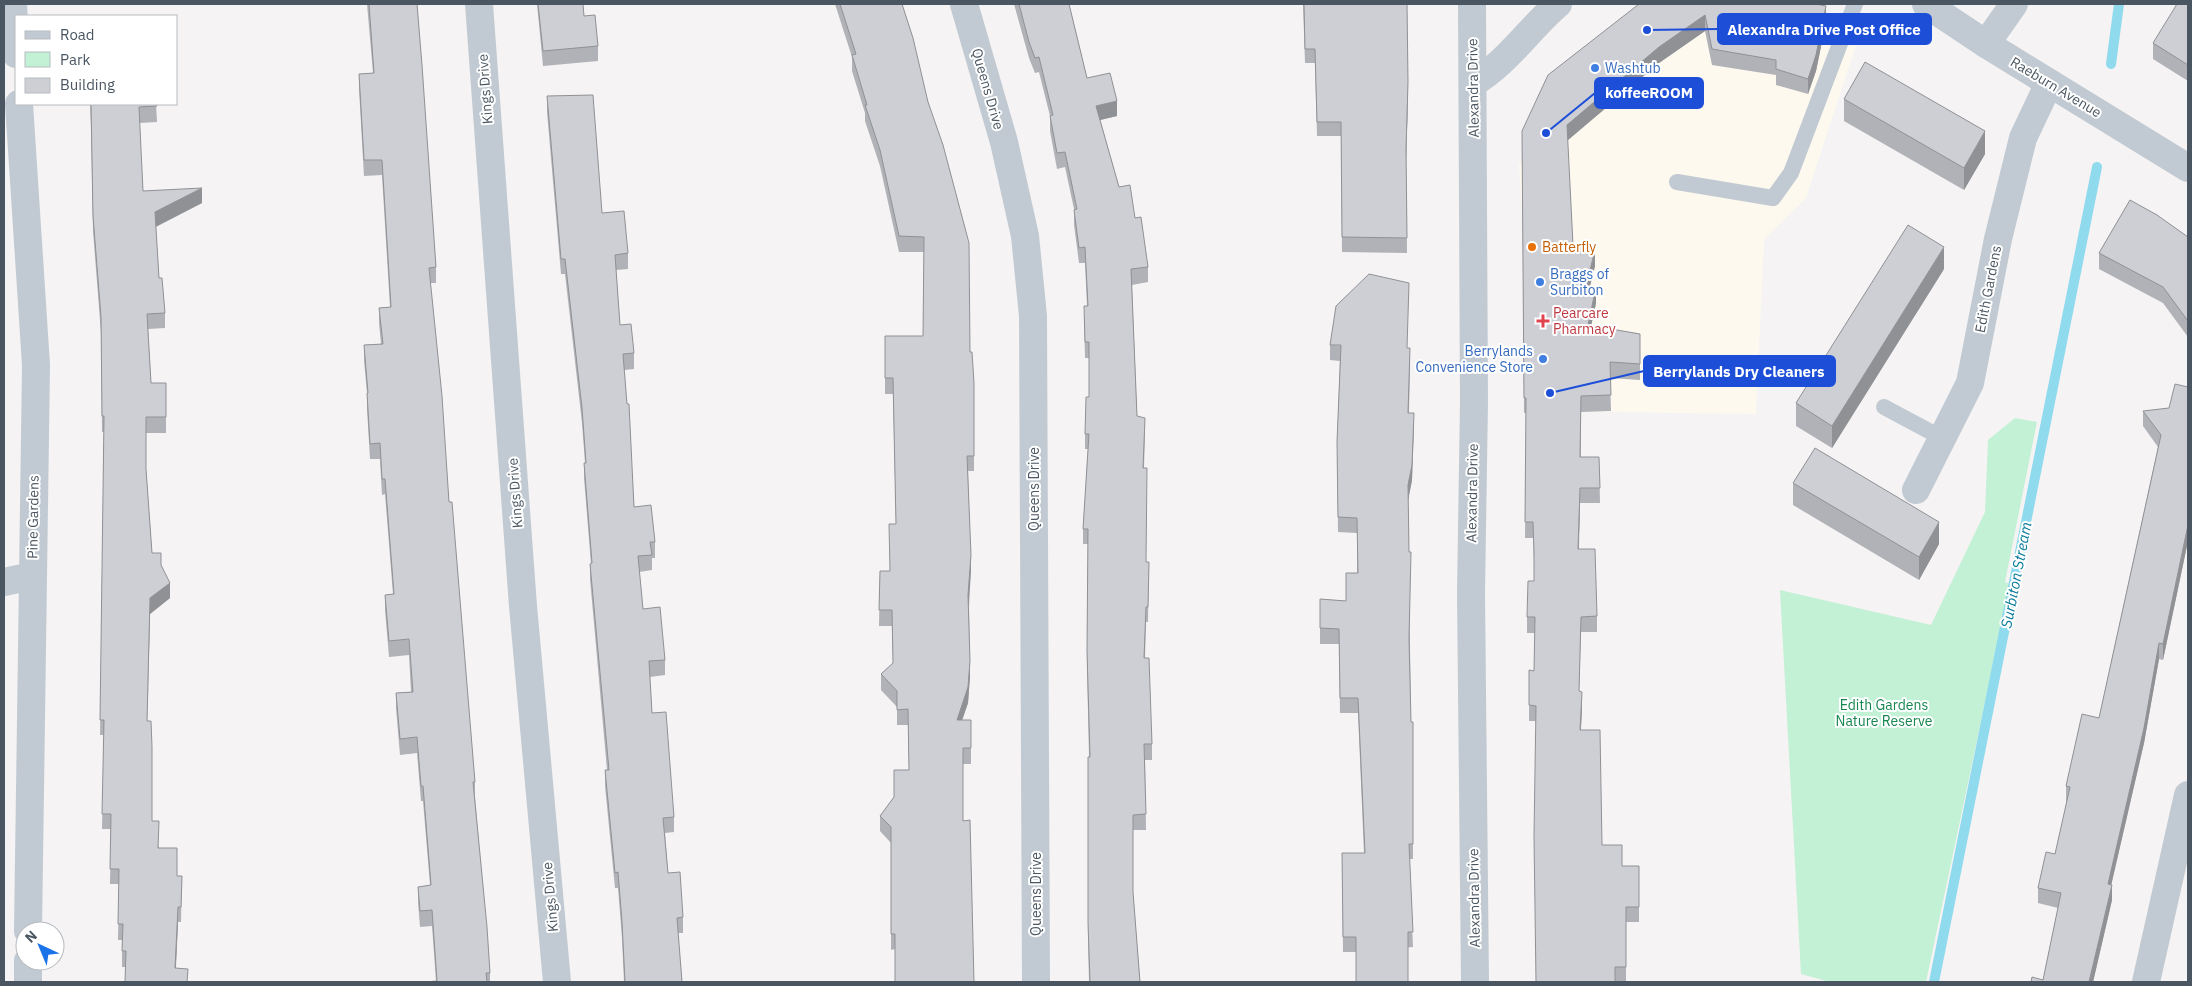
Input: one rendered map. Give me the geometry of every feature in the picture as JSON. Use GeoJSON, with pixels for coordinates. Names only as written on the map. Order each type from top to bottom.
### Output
{"type":"FeatureCollection","features":[{"type":"Feature","properties":{"kind":"street"},"geometry":{"type":"LineString","coordinates":[[13,4],[15,37]]}},
{"type":"Feature","properties":{"kind":"street","name":"Kings Drive"},"geometry":{"type":"LineString","coordinates":[[479,4],[524,606],[557,982]]}},
{"type":"Feature","properties":{"kind":"street","name":"Queens Drive"},"geometry":{"type":"LineString","coordinates":[[964,4],[1004,142],[1026,236],[1033,316],[1036,982]]}},
{"type":"Feature","properties":{"kind":"street","name":"Alexandra Drive"},"geometry":{"type":"LineString","coordinates":[[1472,4],[1474,402],[1471,603],[1475,982]]}},
{"type":"Feature","properties":{"kind":"street"},"geometry":{"type":"LineString","coordinates":[[1473,84],[1489,74],[1538,22],[1558,4]]}},
{"type":"Feature","properties":{"kind":"street","name":"Raeburn Avenue"},"geometry":{"type":"LineString","coordinates":[[1926,4],[1986,44],[2188,168]]}},
{"type":"Feature","properties":{"kind":"street"},"geometry":{"type":"LineString","coordinates":[[1986,44],[2014,4]]}},
{"type":"Feature","properties":{"kind":"street","name":"Edith Gardens"},"geometry":{"type":"LineString","coordinates":[[1916,490],[1970,383],[1998,239],[2023,138],[2049,83]]}},
{"type":"Feature","properties":{"kind":"street","name":"Pine Gardens"},"geometry":{"type":"LineString","coordinates":[[20,105],[36,365],[28,921]]}},
{"type":"Feature","properties":{"kind":"street"},"geometry":{"type":"LineString","coordinates":[[4,582],[32,576]]}},
{"type":"Feature","properties":{"kind":"street"},"geometry":{"type":"LineString","coordinates":[[2146,982],[2188,795]]}},
{"type":"Feature","properties":{"kind":"lane"},"geometry":{"type":"LineString","coordinates":[[1677,182],[1772,198],[1791,173],[1855,4]]}},
{"type":"Feature","properties":{"kind":"lane"},"geometry":{"type":"LineString","coordinates":[[1884,407],[1942,438]]}},
{"type":"Feature","properties":{"kind":"shaded area"},"geometry":{"type":"Polygon","coordinates":[[[1713,4],[1858,39],[1806,198],[1764,239],[1756,414],[1535,411],[1519,165],[1547,102],[1713,4]]]}},
{"type":"Feature","properties":{"kind":"green space","name":"Edith Gardens Nature Reserve"},"geometry":{"type":"Polygon","coordinates":[[[2015,418],[2037,422],[2005,582],[2010,584],[1926,982],[1830,982],[1801,974],[1780,590],[1931,625],[1985,512],[1988,440],[2015,418]]]}},
{"type":"Feature","properties":{"kind":"building"},"geometry":{"type":"Polygon","coordinates":[[[369,4],[417,4],[436,267],[429,268],[442,396],[449,502],[452,502],[475,782],[473,782],[487,927],[490,973],[486,973],[487,982],[424,982],[437,981],[432,910],[420,911],[418,887],[431,885],[423,786],[421,786],[417,737],[400,739],[396,693],[413,692],[409,639],[389,641],[385,595],[394,594],[385,479],[382,479],[380,443],[370,444],[364,345],[383,344],[379,308],[391,307],[382,160],[364,160],[359,74],[374,73],[369,4]]]}},
{"type":"Feature","properties":{"kind":"building"},"geometry":{"type":"Polygon","coordinates":[[[538,4],[583,4],[584,16],[595,15],[598,46],[543,51],[538,4]]]}},
{"type":"Feature","properties":{"kind":"building"},"geometry":{"type":"Polygon","coordinates":[[[840,4],[902,4],[969,243],[970,352],[972,352],[974,383],[974,456],[967,456],[971,555],[968,595],[970,661],[968,687],[957,720],[971,720],[971,748],[963,748],[963,821],[970,820],[974,982],[895,982],[895,934],[891,934],[891,827],[880,816],[894,797],[894,770],[909,770],[908,709],[897,710],[897,691],[881,674],[893,663],[892,610],[879,610],[880,571],[890,571],[889,524],[896,524],[893,378],[885,378],[885,336],[923,336],[924,237],[899,236],[880,150],[865,105],[867,105],[852,55],[856,54],[840,4]]]}},
{"type":"Feature","properties":{"kind":"building"},"geometry":{"type":"Polygon","coordinates":[[[1019,4],[1069,4],[1087,78],[1110,73],[1117,101],[1096,106],[1119,187],[1130,185],[1135,218],[1141,217],[1148,267],[1131,269],[1137,416],[1145,418],[1143,468],[1147,468],[1146,562],[1149,562],[1144,658],[1149,658],[1152,744],[1144,744],[1146,814],[1133,815],[1133,892],[1140,982],[1090,982],[1088,923],[1088,757],[1090,757],[1087,651],[1088,529],[1083,529],[1089,434],[1085,434],[1086,397],[1089,397],[1089,342],[1085,342],[1084,306],[1088,306],[1085,247],[1079,248],[1074,210],[1077,209],[1065,152],[1057,153],[1050,116],[1053,115],[1039,57],[1035,58],[1019,4]]]}},
{"type":"Feature","properties":{"kind":"building"},"geometry":{"type":"Polygon","coordinates":[[[1304,4],[1407,4],[1407,238],[1342,237],[1341,122],[1317,122],[1315,49],[1305,49],[1304,4]]]}},
{"type":"Feature","properties":{"kind":"building"},"geometry":{"type":"Polygon","coordinates":[[[1639,4],[1816,4],[1826,6],[1816,55],[1808,79],[1776,69],[1776,60],[1712,49],[1705,15],[1659,47],[1567,125],[1573,245],[1595,250],[1586,286],[1596,287],[1588,325],[1640,334],[1640,364],[1610,362],[1611,395],[1581,396],[1580,457],[1599,457],[1600,488],[1580,488],[1578,549],[1595,549],[1597,616],[1581,617],[1579,691],[1582,692],[1580,730],[1600,730],[1602,845],[1622,845],[1622,866],[1639,866],[1639,907],[1626,907],[1626,967],[1615,967],[1615,982],[1536,982],[1534,836],[1536,706],[1529,705],[1529,670],[1534,671],[1535,617],[1527,617],[1528,581],[1534,581],[1534,552],[1533,522],[1525,522],[1526,398],[1524,398],[1522,131],[1548,75],[1639,4]]]}},
{"type":"Feature","properties":{"kind":"building"},"geometry":{"type":"Polygon","coordinates":[[[2177,4],[2188,4],[2188,65],[2153,43],[2177,4]]]}},
{"type":"Feature","properties":{"kind":"building"},"geometry":{"type":"Polygon","coordinates":[[[1865,62],[1985,131],[1964,168],[1844,99],[1865,62]]]}},
{"type":"Feature","properties":{"kind":"building"},"geometry":{"type":"Polygon","coordinates":[[[593,95],[602,213],[624,211],[628,253],[615,255],[620,325],[631,324],[634,353],[623,354],[627,404],[629,404],[634,507],[651,505],[655,542],[650,542],[652,555],[638,556],[643,609],[660,607],[665,660],[649,661],[652,713],[666,712],[674,817],[663,818],[668,873],[680,872],[683,917],[677,918],[682,982],[625,982],[618,872],[615,873],[605,770],[609,770],[590,564],[592,563],[584,463],[586,463],[582,408],[565,259],[561,259],[547,96],[593,95]]]}},
{"type":"Feature","properties":{"kind":"building"},"geometry":{"type":"Polygon","coordinates":[[[91,105],[156,105],[139,107],[143,191],[202,188],[155,212],[159,278],[162,278],[165,313],[147,314],[151,383],[166,383],[166,417],[146,417],[146,469],[152,553],[161,553],[161,565],[170,583],[150,598],[147,721],[151,721],[152,821],[159,821],[158,848],[177,848],[177,876],[182,876],[181,907],[178,907],[175,968],[188,969],[187,982],[125,982],[126,951],[122,951],[123,924],[118,924],[119,869],[110,869],[111,814],[102,814],[104,720],[100,720],[104,416],[102,416],[101,317],[93,216],[91,105]]]}},
{"type":"Feature","properties":{"kind":"building"},"geometry":{"type":"Polygon","coordinates":[[[2130,200],[2157,215],[2188,237],[2188,321],[2163,287],[2099,253],[2130,200]]]}},
{"type":"Feature","properties":{"kind":"building"},"geometry":{"type":"Polygon","coordinates":[[[1908,225],[1944,247],[1832,426],[1796,403],[1908,225]]]}},
{"type":"Feature","properties":{"kind":"building"},"geometry":{"type":"Polygon","coordinates":[[[1369,274],[1409,283],[1408,413],[1414,413],[1412,465],[1408,485],[1409,552],[1411,552],[1409,638],[1411,722],[1413,722],[1413,844],[1409,844],[1413,932],[1408,932],[1408,982],[1356,982],[1356,937],[1343,937],[1342,853],[1365,853],[1358,698],[1340,698],[1339,629],[1320,628],[1320,599],[1346,601],[1346,573],[1358,573],[1357,518],[1338,517],[1337,442],[1341,345],[1330,345],[1336,306],[1369,274]]]}},
{"type":"Feature","properties":{"kind":"building"},"geometry":{"type":"Polygon","coordinates":[[[2175,384],[2188,387],[2188,525],[2163,644],[2159,643],[2144,728],[2108,884],[2112,885],[2089,982],[2031,982],[2032,977],[2043,980],[2061,893],[2038,888],[2046,852],[2055,854],[2070,787],[2066,786],[2082,714],[2099,718],[2161,435],[2143,411],[2169,408],[2175,384]]]}},
{"type":"Feature","properties":{"kind":"building"},"geometry":{"type":"Polygon","coordinates":[[[1815,448],[1939,522],[1919,557],[1793,483],[1815,448]]]}},
{"type":"Feature","properties":{"kind":"waterway","name":"Surbiton Stream"},"geometry":{"type":"LineString","coordinates":[[2111,64],[2119,4]]}},
{"type":"Feature","properties":{"kind":"waterway","name":"Surbiton Stream"},"geometry":{"type":"LineString","coordinates":[[1934,982],[2097,167]]}},
{"type":"Feature","properties":{"kind":"place","name":"Alexandra Drive Post Office"},"geometry":{"type":"Point","coordinates":[1647,30]}},
{"type":"Feature","properties":{"kind":"place","name":"Washtub"},"geometry":{"type":"Point","coordinates":[1595,68]}},
{"type":"Feature","properties":{"kind":"place","name":"koffeeROOM"},"geometry":{"type":"Point","coordinates":[1546,133]}},
{"type":"Feature","properties":{"kind":"place","name":"Batterfly"},"geometry":{"type":"Point","coordinates":[1532,247]}},
{"type":"Feature","properties":{"kind":"place","name":"Braggs of Surbiton"},"geometry":{"type":"Point","coordinates":[1540,282]}},
{"type":"Feature","properties":{"kind":"place","name":"Pearcare Pharmacy"},"geometry":{"type":"Point","coordinates":[1543,321]}},
{"type":"Feature","properties":{"kind":"place","name":"Berrylands Convenience Store"},"geometry":{"type":"Point","coordinates":[1543,359]}},
{"type":"Feature","properties":{"kind":"place","name":"Berrylands Dry Cleaners"},"geometry":{"type":"Point","coordinates":[1550,393]}}]}
